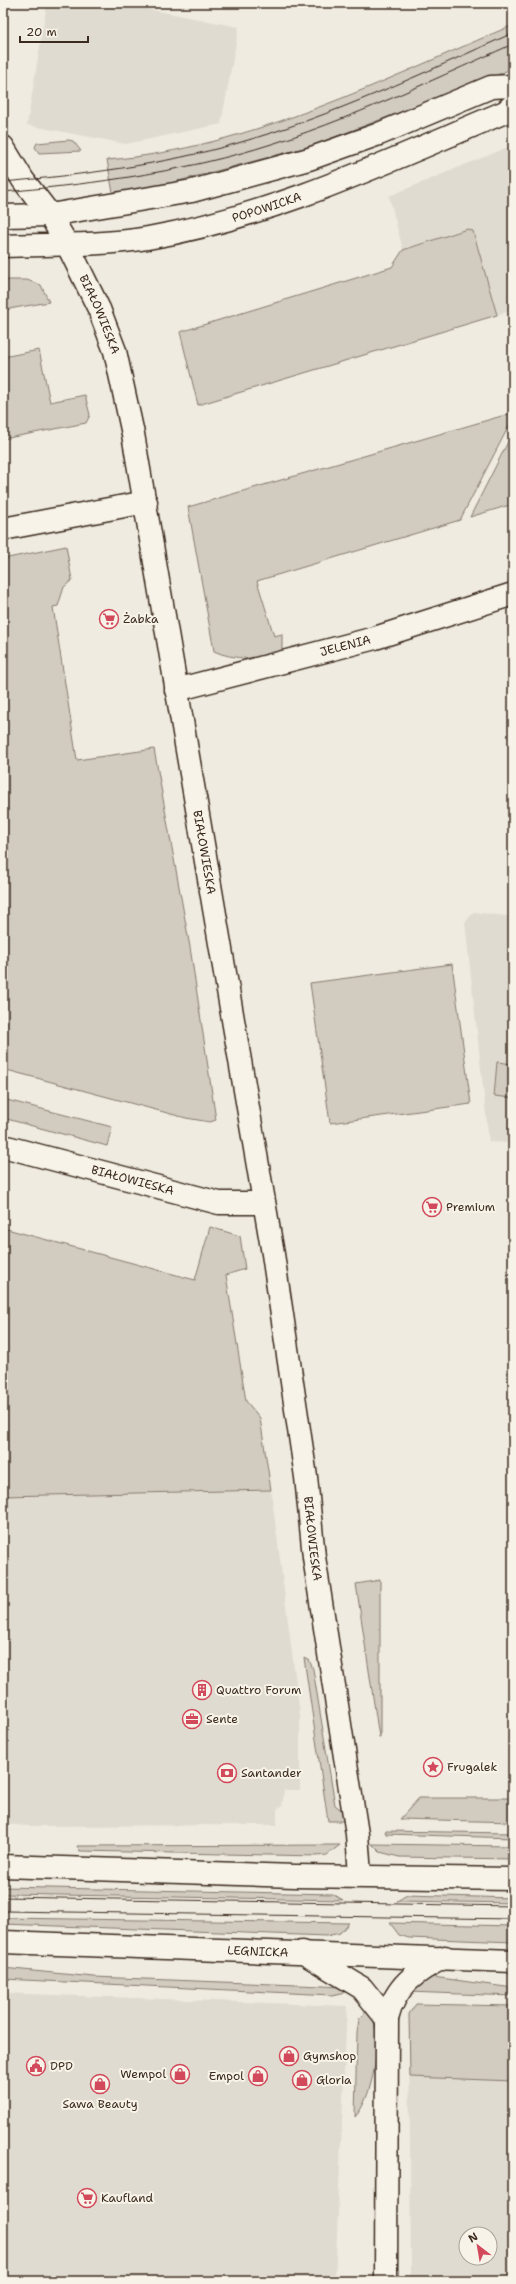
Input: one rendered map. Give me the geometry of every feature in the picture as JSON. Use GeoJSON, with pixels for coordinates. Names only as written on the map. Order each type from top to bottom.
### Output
{"type":"FeatureCollection","features":[{"type":"Feature","properties":{"kind":"street"},"geometry":{"type":"LineString","coordinates":[[3,216],[50,215],[192,191],[309,159],[387,131],[491,87],[513,86]]}},
{"type":"Feature","properties":{"kind":"street","name":"POPOWICKA"},"geometry":{"type":"LineString","coordinates":[[3,246],[94,245],[164,234],[235,217],[321,190],[504,112],[513,105]]}},
{"type":"Feature","properties":{"kind":"street","name":"BIAŁOWIESKA"},"geometry":{"type":"LineString","coordinates":[[3,147],[23,180],[50,215],[68,246],[99,309],[115,351],[146,502],[176,690],[190,763],[263,1203],[306,1477],[314,1557],[357,1834],[360,1875]]}},
{"type":"Feature","properties":{"kind":"street"},"geometry":{"type":"LineString","coordinates":[[3,529],[146,502]]}},
{"type":"Feature","properties":{"kind":"street","name":"JELENIA"},"geometry":{"type":"LineString","coordinates":[[176,690],[375,638],[513,594]]}},
{"type":"Feature","properties":{"kind":"street","name":"BIAŁOWIESKA"},"geometry":{"type":"LineString","coordinates":[[3,1146],[219,1202],[263,1203]]}},
{"type":"Feature","properties":{"kind":"street"},"geometry":{"type":"LineString","coordinates":[[3,1866],[295,1876],[360,1875],[513,1879]]}},
{"type":"Feature","properties":{"kind":"street","name":"LEGNICKA"},"geometry":{"type":"LineString","coordinates":[[3,1942],[445,1957],[513,1961]]}},
{"type":"Feature","properties":{"kind":"street"},"geometry":{"type":"LineString","coordinates":[[302,1952],[362,1988],[387,2019]]}},
{"type":"Feature","properties":{"kind":"street"},"geometry":{"type":"LineString","coordinates":[[386,2281],[387,2019],[393,2002],[403,1984],[414,1974],[445,1957]]}},
{"type":"Feature","properties":{"kind":"shaded area"},"geometry":{"type":"Polygon","coordinates":[[[47,3],[117,3],[239,27],[221,124],[126,144],[27,125],[47,3]]]}},
{"type":"Feature","properties":{"kind":"shaded area"},"geometry":{"type":"Polygon","coordinates":[[[513,25],[513,68],[490,78],[311,146],[171,183],[113,193],[107,160],[160,153],[212,142],[264,127],[365,89],[513,25]]]}},
{"type":"Feature","properties":{"kind":"shaded area"},"geometry":{"type":"Polygon","coordinates":[[[69,140],[73,141],[81,151],[39,153],[35,147],[37,143],[69,140]]]}},
{"type":"Feature","properties":{"kind":"shaded area"},"geometry":{"type":"Polygon","coordinates":[[[513,145],[513,310],[497,315],[473,231],[467,229],[403,250],[389,196],[513,145]]]}},
{"type":"Feature","properties":{"kind":"shaded area"},"geometry":{"type":"Polygon","coordinates":[[[467,229],[473,231],[497,315],[198,405],[180,332],[392,267],[403,250],[467,229]]]}},
{"type":"Feature","properties":{"kind":"shaded area"},"geometry":{"type":"Polygon","coordinates":[[[3,280],[27,280],[41,285],[49,302],[3,310],[3,280]]]}},
{"type":"Feature","properties":{"kind":"shaded area"},"geometry":{"type":"Polygon","coordinates":[[[39,350],[50,402],[85,395],[90,415],[86,423],[3,439],[3,357],[39,350]]]}},
{"type":"Feature","properties":{"kind":"shaded area"},"geometry":{"type":"Polygon","coordinates":[[[512,413],[513,418],[460,520],[257,581],[274,636],[282,634],[282,655],[266,658],[238,658],[214,651],[188,507],[512,413]]]}},
{"type":"Feature","properties":{"kind":"shaded area"},"geometry":{"type":"Polygon","coordinates":[[[513,432],[513,504],[470,517],[513,432]]]}},
{"type":"Feature","properties":{"kind":"shaded area"},"geometry":{"type":"Polygon","coordinates":[[[66,546],[72,580],[64,587],[58,606],[53,607],[77,760],[154,749],[190,947],[216,1120],[210,1122],[186,1118],[3,1069],[3,559],[66,546]]]}},
{"type":"Feature","properties":{"kind":"shaded area"},"geometry":{"type":"Polygon","coordinates":[[[474,912],[513,917],[513,1143],[489,1142],[465,922],[474,912]]]}},
{"type":"Feature","properties":{"kind":"shaded area"},"geometry":{"type":"Polygon","coordinates":[[[452,964],[471,1104],[330,1123],[310,983],[452,964]]]}},
{"type":"Feature","properties":{"kind":"shaded area"},"geometry":{"type":"Polygon","coordinates":[[[497,1062],[513,1064],[513,1098],[494,1096],[497,1062]]]}},
{"type":"Feature","properties":{"kind":"shaded area"},"geometry":{"type":"Polygon","coordinates":[[[3,1099],[112,1127],[107,1146],[3,1118],[3,1099]]]}},
{"type":"Feature","properties":{"kind":"shaded area"},"geometry":{"type":"Polygon","coordinates":[[[210,1227],[240,1236],[245,1269],[226,1275],[246,1401],[260,1418],[271,1490],[3,1496],[3,1228],[195,1280],[210,1227]]]}},
{"type":"Feature","properties":{"kind":"shaded area"},"geometry":{"type":"Polygon","coordinates":[[[271,1490],[300,1714],[300,1790],[284,1790],[282,1806],[277,1809],[277,1825],[27,1826],[3,1824],[3,1496],[271,1490]]]}},
{"type":"Feature","properties":{"kind":"shaded area"},"geometry":{"type":"Polygon","coordinates":[[[380,1580],[380,1737],[379,1737],[356,1584],[380,1580]]]}},
{"type":"Feature","properties":{"kind":"shaded area"},"geometry":{"type":"Polygon","coordinates":[[[304,1658],[309,1660],[313,1669],[335,1805],[343,1811],[345,1821],[328,1821],[304,1658]]]}},
{"type":"Feature","properties":{"kind":"shaded area"},"geometry":{"type":"Polygon","coordinates":[[[419,1798],[513,1798],[513,1822],[400,1819],[419,1798]]]}},
{"type":"Feature","properties":{"kind":"shaded area"},"geometry":{"type":"Polygon","coordinates":[[[385,1831],[513,1833],[513,1838],[386,1834],[385,1831]]]}},
{"type":"Feature","properties":{"kind":"shaded area"},"geometry":{"type":"Polygon","coordinates":[[[372,1844],[513,1846],[513,1859],[399,1857],[380,1852],[372,1844]]]}},
{"type":"Feature","properties":{"kind":"shaded area"},"geometry":{"type":"Polygon","coordinates":[[[340,1845],[327,1855],[317,1856],[80,1851],[77,1846],[340,1845]]]}},
{"type":"Feature","properties":{"kind":"shaded area"},"geometry":{"type":"Polygon","coordinates":[[[3,1887],[333,1894],[343,1900],[3,1894],[3,1887]]]}},
{"type":"Feature","properties":{"kind":"shaded area"},"geometry":{"type":"Polygon","coordinates":[[[407,1895],[513,1898],[513,1903],[397,1901],[407,1895]]]}},
{"type":"Feature","properties":{"kind":"shaded area"},"geometry":{"type":"Polygon","coordinates":[[[3,1918],[349,1923],[340,1933],[326,1936],[3,1924],[3,1918]]]}},
{"type":"Feature","properties":{"kind":"shaded area"},"geometry":{"type":"Polygon","coordinates":[[[390,1923],[513,1926],[513,1942],[409,1938],[399,1935],[390,1923]]]}},
{"type":"Feature","properties":{"kind":"shaded area"},"geometry":{"type":"Polygon","coordinates":[[[3,1968],[94,1977],[339,1987],[349,1991],[332,1995],[3,1979],[3,1968]]]}},
{"type":"Feature","properties":{"kind":"shaded area"},"geometry":{"type":"Polygon","coordinates":[[[433,1977],[513,1988],[513,1996],[408,1992],[427,1978],[433,1977]]]}},
{"type":"Feature","properties":{"kind":"shaded area"},"geometry":{"type":"Polygon","coordinates":[[[3,1993],[347,2006],[335,2281],[3,2281],[3,1993]]]}},
{"type":"Feature","properties":{"kind":"shaded area"},"geometry":{"type":"Polygon","coordinates":[[[416,2004],[513,2006],[513,2081],[410,2077],[409,2014],[416,2004]]]}},
{"type":"Feature","properties":{"kind":"shaded area"},"geometry":{"type":"Polygon","coordinates":[[[513,2006],[513,2281],[411,2281],[409,2014],[412,2007],[513,2006]]]}},
{"type":"Feature","properties":{"kind":"shaded area"},"geometry":{"type":"Polygon","coordinates":[[[366,2012],[370,2013],[374,2023],[376,2051],[367,2096],[355,2117],[357,2033],[359,2019],[366,2012]]]}},
{"type":"Feature","properties":{"kind":"tram line"},"geometry":{"type":"LineString","coordinates":[[3,182],[122,168],[209,151],[238,143],[343,107],[513,33]]}},
{"type":"Feature","properties":{"kind":"tram line"},"geometry":{"type":"LineString","coordinates":[[3,192],[121,178],[180,168],[238,154],[343,118],[411,90],[513,44]]}},
{"type":"Feature","properties":{"kind":"tram line"},"geometry":{"type":"LineString","coordinates":[[3,1897],[513,1906]]}},
{"type":"Feature","properties":{"kind":"tram line"},"geometry":{"type":"LineString","coordinates":[[3,1911],[513,1919]]}},
{"type":"Feature","properties":{"kind":"place","name":"Żabka"},"geometry":{"type":"Point","coordinates":[109,619]}},
{"type":"Feature","properties":{"kind":"place","name":"Premium"},"geometry":{"type":"Point","coordinates":[432,1207]}},
{"type":"Feature","properties":{"kind":"place","name":"Quattro Forum"},"geometry":{"type":"Point","coordinates":[202,1690]}},
{"type":"Feature","properties":{"kind":"place","name":"Sente"},"geometry":{"type":"Point","coordinates":[192,1719]}},
{"type":"Feature","properties":{"kind":"place","name":"Frugalek"},"geometry":{"type":"Point","coordinates":[433,1767]}},
{"type":"Feature","properties":{"kind":"place","name":"Santander"},"geometry":{"type":"Point","coordinates":[227,1773]}},
{"type":"Feature","properties":{"kind":"place","name":"Gymshop"},"geometry":{"type":"Point","coordinates":[289,2056]}},
{"type":"Feature","properties":{"kind":"place","name":"DPD"},"geometry":{"type":"Point","coordinates":[36,2066]}},
{"type":"Feature","properties":{"kind":"place","name":"Wempol"},"geometry":{"type":"Point","coordinates":[180,2074]}},
{"type":"Feature","properties":{"kind":"place","name":"Empol"},"geometry":{"type":"Point","coordinates":[258,2076]}},
{"type":"Feature","properties":{"kind":"place","name":"Gloria"},"geometry":{"type":"Point","coordinates":[302,2080]}},
{"type":"Feature","properties":{"kind":"place","name":"Sawa Beauty"},"geometry":{"type":"Point","coordinates":[100,2084]}},
{"type":"Feature","properties":{"kind":"place","name":"Kaufland"},"geometry":{"type":"Point","coordinates":[87,2198]}}]}
